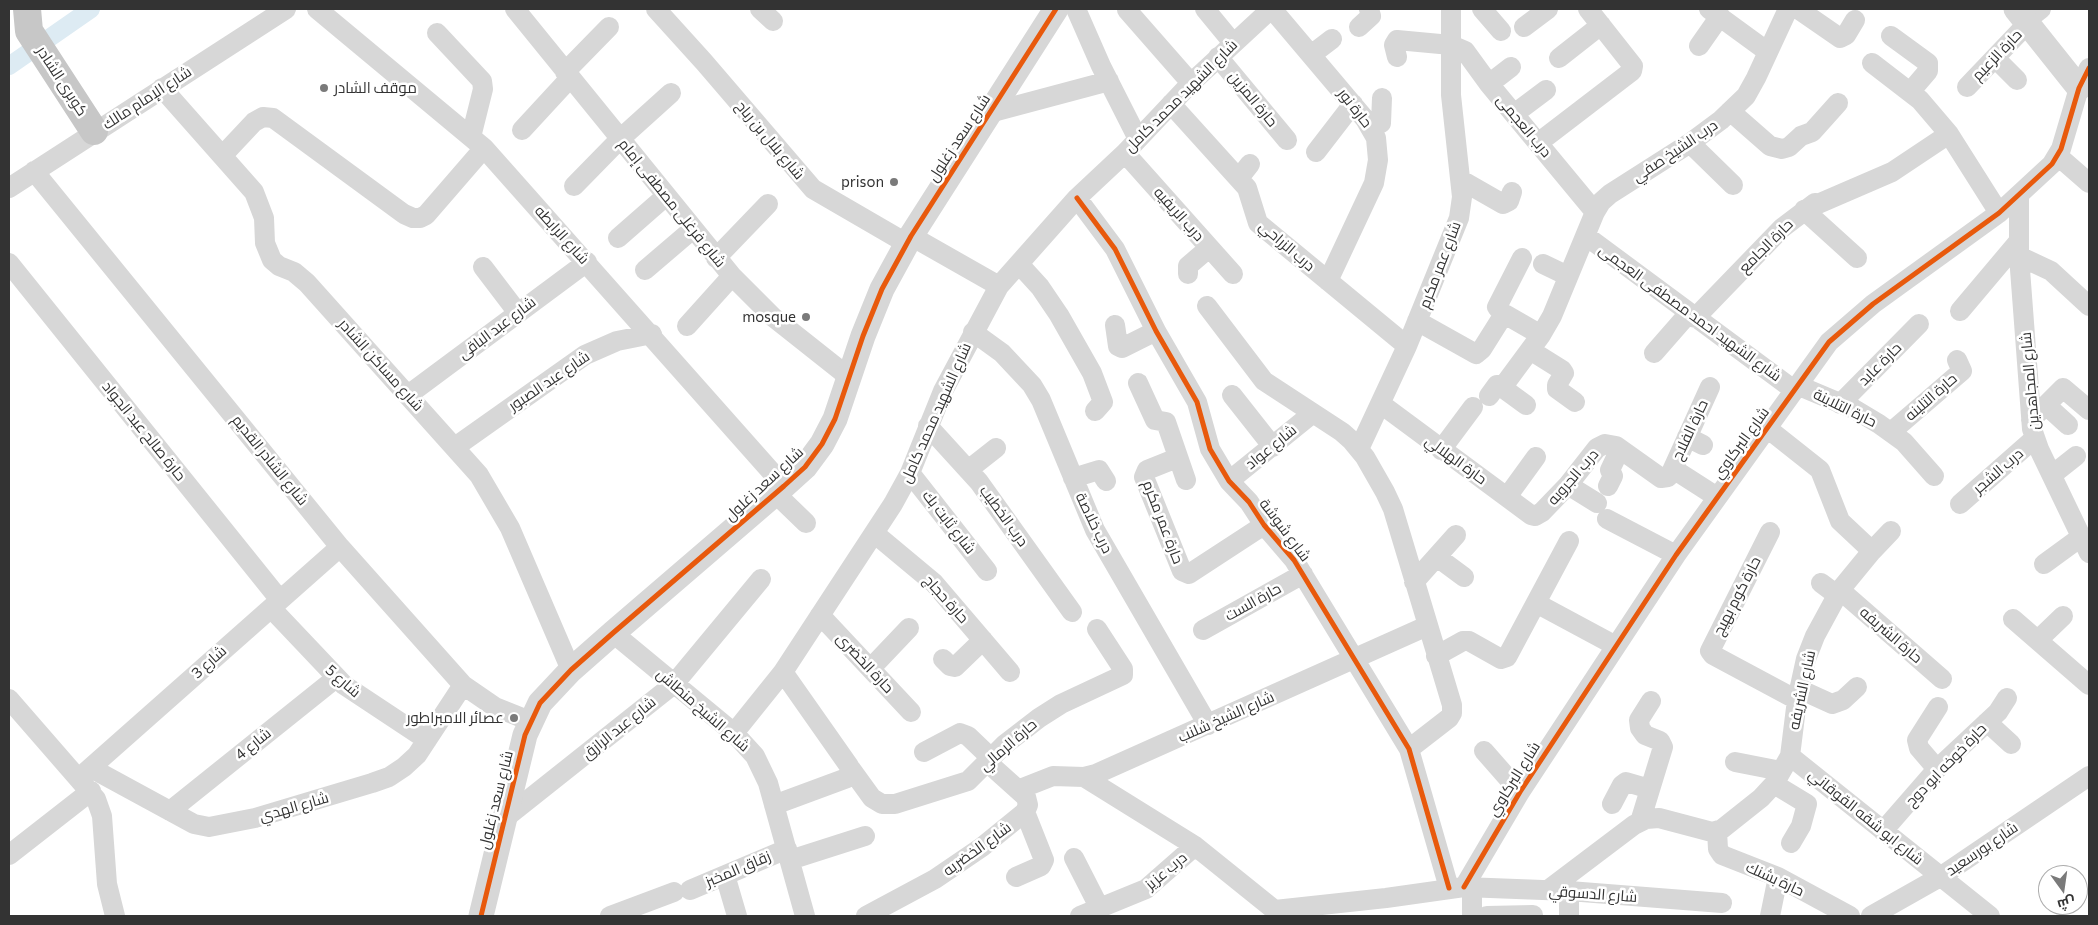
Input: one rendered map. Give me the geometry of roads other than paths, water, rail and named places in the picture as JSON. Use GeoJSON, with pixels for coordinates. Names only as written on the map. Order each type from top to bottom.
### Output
{"type":"FeatureCollection","features":[{"type":"Feature","properties":{"kind":"highway","name":"كوبرى الشادر"},"geometry":{"type":"LineString","coordinates":[[22,20],[94,131]]}},
{"type":"Feature","properties":{"kind":"street","name":"شارع الإمام مالك"},"geometry":{"type":"LineString","coordinates":[[9,188],[94,131],[286,9]]}},
{"type":"Feature","properties":{"kind":"street","name":"شارع الرابطه"},"geometry":{"type":"LineString","coordinates":[[317,9],[478,142],[652,334],[806,523]]}},
{"type":"Feature","properties":{"kind":"street","name":"شارع فرغلى مصطفى إمام"},"geometry":{"type":"LineString","coordinates":[[515,9],[532,17],[568,75],[732,276],[773,317],[850,378]]}},
{"type":"Feature","properties":{"kind":"street","name":"شارع بلال بن رباح"},"geometry":{"type":"LineString","coordinates":[[656,9],[813,189],[999,286]]}},
{"type":"Feature","properties":{"kind":"street","name":"شارع سعد زغلول"},"geometry":{"type":"LineString","coordinates":[[481,916],[523,742],[530,721],[540,703],[571,670],[612,633],[805,467],[822,444],[835,419],[872,312],[909,240],[1056,9]]}},
{"type":"Feature","properties":{"kind":"street","name":"درب الريفيه"},"geometry":{"type":"LineString","coordinates":[[1076,9],[1109,81],[1131,146],[1170,216],[1209,248],[1233,274]]}},
{"type":"Feature","properties":{"kind":"street"},"geometry":{"type":"LineString","coordinates":[[1205,9],[1233,43]]}},
{"type":"Feature","properties":{"kind":"street","name":"شارع الشهيد محمد كامل"},"geometry":{"type":"LineString","coordinates":[[734,734],[783,672],[874,533],[910,473],[943,391],[999,286],[1077,198],[1131,146],[1190,83],[1271,9]]}},
{"type":"Feature","properties":{"kind":"street","name":"حارة نور"},"geometry":{"type":"LineString","coordinates":[[1271,9],[1353,104],[1372,128],[1376,138],[1378,154],[1374,183],[1328,281]]}},
{"type":"Feature","properties":{"kind":"street"},"geometry":{"type":"LineString","coordinates":[[1359,27],[1371,16],[1369,9]]}},
{"type":"Feature","properties":{"kind":"street","name":"شارع عمر مكرم"},"geometry":{"type":"LineString","coordinates":[[1359,449],[1418,322],[1459,218],[1461,180],[1451,95],[1451,45],[1454,9]]}},
{"type":"Feature","properties":{"kind":"street"},"geometry":{"type":"LineString","coordinates":[[1482,9],[1500,32]]}},
{"type":"Feature","properties":{"kind":"street"},"geometry":{"type":"LineString","coordinates":[[1524,27],[1548,9]]}},
{"type":"Feature","properties":{"kind":"street"},"geometry":{"type":"LineString","coordinates":[[1538,143],[1581,100],[1632,71],[1633,66],[1588,9]]}},
{"type":"Feature","properties":{"kind":"street","name":"درب الشيخ صفي"},"geometry":{"type":"LineString","coordinates":[[1441,450],[1488,397],[1504,385],[1536,342],[1552,316],[1595,212],[1610,194],[1690,143],[1746,96],[1788,9]]}},
{"type":"Feature","properties":{"kind":"street"},"geometry":{"type":"LineString","coordinates":[[1798,9],[1840,38],[1846,35],[1855,20]]}},
{"type":"Feature","properties":{"kind":"street"},"geometry":{"type":"LineString","coordinates":[[1127,10],[1190,83]]}},
{"type":"Feature","properties":{"kind":"street"},"geometry":{"type":"LineString","coordinates":[[1699,46],[1714,13],[1768,52]]}},
{"type":"Feature","properties":{"kind":"street"},"geometry":{"type":"LineString","coordinates":[[2028,15],[2084,78]]}},
{"type":"Feature","properties":{"kind":"street","name":"حارة الزعيم"},"geometry":{"type":"LineString","coordinates":[[1967,87],[1994,58],[2028,15]]}},
{"type":"Feature","properties":{"kind":"street"},"geometry":{"type":"LineString","coordinates":[[1559,58],[1601,26]]}},
{"type":"Feature","properties":{"kind":"street"},"geometry":{"type":"LineString","coordinates":[[522,130],[609,28]]}},
{"type":"Feature","properties":{"kind":"street"},"geometry":{"type":"LineString","coordinates":[[223,155],[254,122],[263,117],[274,118],[404,214],[413,218],[420,218],[426,215],[478,142],[483,89],[482,81],[437,34]]}},
{"type":"Feature","properties":{"kind":"street"},"geometry":{"type":"LineString","coordinates":[[1891,36],[1928,63],[1928,71],[1910,92]]}},
{"type":"Feature","properties":{"kind":"street"},"geometry":{"type":"LineString","coordinates":[[1311,55],[1332,39]]}},
{"type":"Feature","properties":{"kind":"street"},"geometry":{"type":"LineString","coordinates":[[1397,57],[1394,45],[1397,40],[1451,45]]}},
{"type":"Feature","properties":{"kind":"street","name":"درب العجمى"},"geometry":{"type":"LineString","coordinates":[[1451,45],[1459,46],[1469,55],[1489,84],[1595,212]]}},
{"type":"Feature","properties":{"kind":"street","name":"حارة المزين"},"geometry":{"type":"LineString","coordinates":[[1218,57],[1287,140]]}},
{"type":"Feature","properties":{"kind":"street"},"geometry":{"type":"LineString","coordinates":[[1994,58],[2017,80]]}},
{"type":"Feature","properties":{"kind":"street"},"geometry":{"type":"LineString","coordinates":[[1872,63],[1910,92],[1949,134],[1999,213]]}},
{"type":"Feature","properties":{"kind":"street"},"geometry":{"type":"LineString","coordinates":[[1489,84],[1511,67]]}},
{"type":"Feature","properties":{"kind":"street","name":"شارع البركاوي"},"geometry":{"type":"LineString","coordinates":[[1462,887],[1520,792],[1676,555],[1829,342],[1849,322],[1999,213],[2019,197],[2052,164],[2058,156],[2084,78]]}},
{"type":"Feature","properties":{"kind":"street"},"geometry":{"type":"LineString","coordinates":[[989,113],[1109,81]]}},
{"type":"Feature","properties":{"kind":"street","name":"شارع مساكن الشادر"},"geometry":{"type":"LineString","coordinates":[[162,88],[249,184],[258,200],[264,218],[265,243],[272,260],[279,266],[294,272],[307,283],[479,475],[501,509],[571,670]]}},
{"type":"Feature","properties":{"kind":"street"},"geometry":{"type":"LineString","coordinates":[[1514,114],[1546,90]]}},
{"type":"Feature","properties":{"kind":"street"},"geometry":{"type":"LineString","coordinates":[[574,186],[620,139],[671,93]]}},
{"type":"Feature","properties":{"kind":"street"},"geometry":{"type":"LineString","coordinates":[[1372,128],[1381,123],[1382,98]]}},
{"type":"Feature","properties":{"kind":"street"},"geometry":{"type":"LineString","coordinates":[[1730,111],[1770,146],[1782,149],[1789,147],[1801,136],[1812,132],[1838,103]]}},
{"type":"Feature","properties":{"kind":"street","name":"درب الزراحي"},"geometry":{"type":"LineString","coordinates":[[1171,104],[1244,171],[1258,223],[1407,346]]}},
{"type":"Feature","properties":{"kind":"street"},"geometry":{"type":"LineString","coordinates":[[1316,152],[1353,104]]}},
{"type":"Feature","properties":{"kind":"street"},"geometry":{"type":"LineString","coordinates":[[1857,258],[1804,210],[1892,172],[1949,134]]}},
{"type":"Feature","properties":{"kind":"street"},"geometry":{"type":"LineString","coordinates":[[1690,143],[1733,185]]}},
{"type":"Feature","properties":{"kind":"street"},"geometry":{"type":"LineString","coordinates":[[2058,156],[2089,183]]}},
{"type":"Feature","properties":{"kind":"street","name":"شارع الشادر القديم"},"geometry":{"type":"LineString","coordinates":[[34,171],[340,546],[463,685],[495,707],[530,721]]}},
{"type":"Feature","properties":{"kind":"street"},"geometry":{"type":"LineString","coordinates":[[1461,180],[1503,204],[1509,200],[1512,192]]}},
{"type":"Feature","properties":{"kind":"street","name":"حارة الجامع"},"geometry":{"type":"LineString","coordinates":[[1654,353],[1782,228],[1804,210],[1847,189]]}},
{"type":"Feature","properties":{"kind":"street"},"geometry":{"type":"LineString","coordinates":[[618,238],[666,196]]}},
{"type":"Feature","properties":{"kind":"street","name":"شارع المجاهدين"},"geometry":{"type":"LineString","coordinates":[[2019,197],[2019,249],[2033,429],[2052,475],[2087,546]]}},
{"type":"Feature","properties":{"kind":"street","name":"شارع شوشة"},"geometry":{"type":"LineString","coordinates":[[1077,198],[1115,249],[1156,331],[1197,402],[1210,449],[1229,481],[1249,502],[1264,525],[1286,550],[1303,574],[1410,749],[1462,887]]}},
{"type":"Feature","properties":{"kind":"street"},"geometry":{"type":"LineString","coordinates":[[716,258],[768,204]]}},
{"type":"Feature","properties":{"kind":"street"},"geometry":{"type":"LineString","coordinates":[[645,270],[693,229]]}},
{"type":"Feature","properties":{"kind":"street","name":"شارع الشهيد احمد مصطفى العجمى"},"geometry":{"type":"LineString","coordinates":[[1586,236],[1692,316],[1795,387]]}},
{"type":"Feature","properties":{"kind":"street"},"geometry":{"type":"LineString","coordinates":[[1188,274],[1188,266],[1209,248]]}},
{"type":"Feature","properties":{"kind":"street"},"geometry":{"type":"LineString","coordinates":[[1960,311],[2019,249],[2051,271],[2089,306]]}},
{"type":"Feature","properties":{"kind":"street"},"geometry":{"type":"LineString","coordinates":[[1522,258],[1497,304],[1498,310],[1536,342],[1562,370],[1564,373],[1557,385],[1557,389],[1575,402]]}},
{"type":"Feature","properties":{"kind":"street","name":"شارع عبد الباقى"},"geometry":{"type":"LineString","coordinates":[[408,395],[587,262]]}},
{"type":"Feature","properties":{"kind":"street","name":"حارة صالح عبد الجواد"},"geometry":{"type":"LineString","coordinates":[[9,263],[276,604]]}},
{"type":"Feature","properties":{"kind":"street"},"geometry":{"type":"LineString","coordinates":[[1019,264],[1049,305],[1086,368]]}},
{"type":"Feature","properties":{"kind":"street"},"geometry":{"type":"LineString","coordinates":[[1019,264],[1040,287],[1059,315],[1092,373],[1103,402],[1095,410]]}},
{"type":"Feature","properties":{"kind":"street"},"geometry":{"type":"LineString","coordinates":[[1543,264],[1568,276]]}},
{"type":"Feature","properties":{"kind":"street"},"geometry":{"type":"LineString","coordinates":[[483,267],[518,313]]}},
{"type":"Feature","properties":{"kind":"street"},"geometry":{"type":"LineString","coordinates":[[687,326],[732,276]]}},
{"type":"Feature","properties":{"kind":"street"},"geometry":{"type":"LineString","coordinates":[[1207,306],[1264,381],[1342,432],[1359,449],[1393,509],[1452,705],[1452,712],[1448,718],[1410,749]]}},
{"type":"Feature","properties":{"kind":"street"},"geometry":{"type":"LineString","coordinates":[[1418,322],[1476,354],[1482,349],[1504,314]]}},
{"type":"Feature","properties":{"kind":"street","name":"حارة عايد"},"geometry":{"type":"LineString","coordinates":[[1840,404],[1919,324]]}},
{"type":"Feature","properties":{"kind":"street"},"geometry":{"type":"LineString","coordinates":[[1115,325],[1118,346],[1122,348],[1156,331]]}},
{"type":"Feature","properties":{"kind":"street","name":"درب خلاصة"},"geometry":{"type":"LineString","coordinates":[[973,332],[1002,353],[1032,385],[1041,400],[1095,530],[1208,725]]}},
{"type":"Feature","properties":{"kind":"street","name":"شارع عبد الصبور"},"geometry":{"type":"LineString","coordinates":[[454,447],[585,355],[617,341],[652,334]]}},
{"type":"Feature","properties":{"kind":"street","name":"حارة التلينه"},"geometry":{"type":"LineString","coordinates":[[1891,432],[1962,370],[1956,360]]}},
{"type":"Feature","properties":{"kind":"street"},"geometry":{"type":"LineString","coordinates":[[1138,383],[1155,420],[1166,422],[1186,480]]}},
{"type":"Feature","properties":{"kind":"street","name":"حارة الفلاح"},"geometry":{"type":"LineString","coordinates":[[1671,473],[1695,441],[1710,387]]}},
{"type":"Feature","properties":{"kind":"street","name":"حارة التلاينة"},"geometry":{"type":"LineString","coordinates":[[1795,387],[1867,416],[1904,442],[1934,476]]}},
{"type":"Feature","properties":{"kind":"street","name":"درب الشجر"},"geometry":{"type":"LineString","coordinates":[[1960,504],[2033,429],[2046,405],[2063,388],[2089,410]]}},
{"type":"Feature","properties":{"kind":"street"},"geometry":{"type":"LineString","coordinates":[[1232,395],[1273,447]]}},
{"type":"Feature","properties":{"kind":"street"},"geometry":{"type":"LineString","coordinates":[[1488,397],[1526,405]]}},
{"type":"Feature","properties":{"kind":"street","name":"حارة الهلالي"},"geometry":{"type":"LineString","coordinates":[[1381,404],[1531,515]]}},
{"type":"Feature","properties":{"kind":"street"},"geometry":{"type":"LineString","coordinates":[[2046,405],[2068,425]]}},
{"type":"Feature","properties":{"kind":"street","name":"شارع عواد"},"geometry":{"type":"LineString","coordinates":[[1229,481],[1313,413]]}},
{"type":"Feature","properties":{"kind":"street","name":"درب الخطيب"},"geometry":{"type":"LineString","coordinates":[[928,426],[989,496],[1072,612]]}},
{"type":"Feature","properties":{"kind":"street"},"geometry":{"type":"LineString","coordinates":[[1767,428],[1820,470],[1840,521],[1872,550]]}},
{"type":"Feature","properties":{"kind":"street","name":"درب الجروبه"},"geometry":{"type":"LineString","coordinates":[[1531,515],[1539,515],[1568,485],[1597,448],[1605,444],[1620,449],[1661,478],[1678,472],[1718,497]]}},
{"type":"Feature","properties":{"kind":"street"},"geometry":{"type":"LineString","coordinates":[[968,470],[996,448]]}},
{"type":"Feature","properties":{"kind":"street"},"geometry":{"type":"LineString","coordinates":[[1608,486],[1612,477],[1610,470],[1620,449]]}},
{"type":"Feature","properties":{"kind":"street"},"geometry":{"type":"LineString","coordinates":[[2052,475],[2076,456]]}},
{"type":"Feature","properties":{"kind":"street"},"geometry":{"type":"LineString","coordinates":[[1507,497],[1536,457]]}},
{"type":"Feature","properties":{"kind":"street","name":"حارة عمر مكرم"},"geometry":{"type":"LineString","coordinates":[[1177,458],[1147,470],[1144,477],[1182,571],[1189,574],[1264,525]]}},
{"type":"Feature","properties":{"kind":"street"},"geometry":{"type":"LineString","coordinates":[[1073,478],[1099,470],[1103,472],[1106,481]]}},
{"type":"Feature","properties":{"kind":"street","name":"شارع ثابت بك"},"geometry":{"type":"LineString","coordinates":[[910,473],[987,572]]}},
{"type":"Feature","properties":{"kind":"street"},"geometry":{"type":"LineString","coordinates":[[1568,485],[1602,511],[1676,555]]}},
{"type":"Feature","properties":{"kind":"street","name":"شارع الشريفه"},"geometry":{"type":"LineString","coordinates":[[1782,770],[1810,647],[1839,593],[1872,550],[1891,531]]}},
{"type":"Feature","properties":{"kind":"street","name":"حارة كوم بهيج"},"geometry":{"type":"LineString","coordinates":[[1770,532],[1710,651],[1713,655],[1798,694]]}},
{"type":"Feature","properties":{"kind":"street","name":"حارة حجاج"},"geometry":{"type":"LineString","coordinates":[[874,533],[934,583],[1010,672]]}},
{"type":"Feature","properties":{"kind":"street"},"geometry":{"type":"LineString","coordinates":[[1414,582],[1456,535]]}},
{"type":"Feature","properties":{"kind":"street"},"geometry":{"type":"LineString","coordinates":[[1436,656],[1464,641],[1469,641],[1504,659],[1569,540]]}},
{"type":"Feature","properties":{"kind":"street","name":"شارع 3"},"geometry":{"type":"LineString","coordinates":[[9,855],[87,779],[340,546]]}},
{"type":"Feature","properties":{"kind":"street"},"geometry":{"type":"LineString","coordinates":[[2051,552],[2087,546]]}},
{"type":"Feature","properties":{"kind":"street"},"geometry":{"type":"LineString","coordinates":[[1437,557],[1464,577]]}},
{"type":"Feature","properties":{"kind":"street","name":"حارة الست"},"geometry":{"type":"LineString","coordinates":[[1203,630],[1303,574]]}},
{"type":"Feature","properties":{"kind":"street","name":"شارع عبد الرازق"},"geometry":{"type":"LineString","coordinates":[[504,819],[674,684],[761,579]]}},
{"type":"Feature","properties":{"kind":"street","name":"حارة الشريفه"},"geometry":{"type":"LineString","coordinates":[[1821,583],[1839,593],[1942,679]]}},
{"type":"Feature","properties":{"kind":"street"},"geometry":{"type":"LineString","coordinates":[[1536,603],[1616,646]]}},
{"type":"Feature","properties":{"kind":"street","name":"شارع 5"},"geometry":{"type":"LineString","coordinates":[[276,604],[336,678],[427,740]]}},
{"type":"Feature","properties":{"kind":"street","name":"حارة الخضرى"},"geometry":{"type":"LineString","coordinates":[[820,615],[911,712]]}},
{"type":"Feature","properties":{"kind":"street"},"geometry":{"type":"LineString","coordinates":[[2038,640],[2063,616]]}},
{"type":"Feature","properties":{"kind":"street"},"geometry":{"type":"LineString","coordinates":[[2013,619],[2089,685]]}},
{"type":"Feature","properties":{"kind":"street","name":"شارع الشيخ شلنب"},"geometry":{"type":"LineString","coordinates":[[1020,789],[1053,776],[1084,777],[1096,774],[1428,626]]}},
{"type":"Feature","properties":{"kind":"street"},"geometry":{"type":"LineString","coordinates":[[871,668],[909,628]]}},
{"type":"Feature","properties":{"kind":"street","name":"حارة الرمالي"},"geometry":{"type":"LineString","coordinates":[[851,769],[872,798],[882,804],[895,804],[968,780],[1039,718],[1061,704],[1123,675],[1123,669],[1097,629]]}},
{"type":"Feature","properties":{"kind":"street","name":"شارع الشيخ منطاش"},"geometry":{"type":"LineString","coordinates":[[612,633],[745,744],[762,769],[805,916]]}},
{"type":"Feature","properties":{"kind":"street"},"geometry":{"type":"LineString","coordinates":[[943,659],[950,666],[956,667],[983,640]]}},
{"type":"Feature","properties":{"kind":"street"},"geometry":{"type":"LineString","coordinates":[[774,805],[847,778],[851,769],[783,672]]}},
{"type":"Feature","properties":{"kind":"street","name":"شارع 4"},"geometry":{"type":"LineString","coordinates":[[170,811],[336,678]]}},
{"type":"Feature","properties":{"kind":"street","name":"شارع الهدي"},"geometry":{"type":"LineString","coordinates":[[87,779],[170,811],[194,824],[209,827],[255,818],[389,777],[404,768],[417,755],[463,685]]}},
{"type":"Feature","properties":{"kind":"street"},"geometry":{"type":"LineString","coordinates":[[1798,694],[1832,704],[1843,700],[1857,687]]}},
{"type":"Feature","properties":{"kind":"street","name":"حارة خوخه ابو دوح"},"geometry":{"type":"LineString","coordinates":[[1883,831],[1937,769],[1998,712],[2007,698]]}},
{"type":"Feature","properties":{"kind":"street"},"geometry":{"type":"LineString","coordinates":[[9,700],[87,779],[100,807],[102,816],[107,884],[115,916]]}},
{"type":"Feature","properties":{"kind":"street"},"geometry":{"type":"LineString","coordinates":[[1640,822],[1663,747],[1660,741],[1645,734],[1640,728],[1640,720],[1651,701]]}},
{"type":"Feature","properties":{"kind":"street"},"geometry":{"type":"LineString","coordinates":[[1937,769],[1919,748],[1917,740],[1938,708]]}},
{"type":"Feature","properties":{"kind":"street"},"geometry":{"type":"LineString","coordinates":[[1987,722],[2011,744]]}},
{"type":"Feature","properties":{"kind":"street"},"geometry":{"type":"LineString","coordinates":[[924,752],[960,733],[968,736],[989,760],[1020,789]]}},
{"type":"Feature","properties":{"kind":"street"},"geometry":{"type":"LineString","coordinates":[[1484,751],[1520,792]]}},
{"type":"Feature","properties":{"kind":"street"},"geometry":{"type":"LineString","coordinates":[[1735,762],[1782,770],[1807,804],[1802,826],[1791,844]]}},
{"type":"Feature","properties":{"kind":"street"},"geometry":{"type":"LineString","coordinates":[[1487,916],[1533,915],[1538,890],[1640,822],[1659,818],[1707,831],[1717,831],[1747,811],[1782,770]]}},
{"type":"Feature","properties":{"kind":"street","name":"شارع ابو شقه القوقاني"},"geometry":{"type":"LineString","coordinates":[[1782,770],[1883,831],[1990,916]]}},
{"type":"Feature","properties":{"kind":"street"},"geometry":{"type":"LineString","coordinates":[[1084,777],[1195,846],[1278,913]]}},
{"type":"Feature","properties":{"kind":"street","name":"شارع بورسعيد"},"geometry":{"type":"LineString","coordinates":[[1871,916],[1940,876],[2088,779]]}},
{"type":"Feature","properties":{"kind":"street"},"geometry":{"type":"LineString","coordinates":[[1612,804],[1622,785],[1626,782],[1650,789]]}},
{"type":"Feature","properties":{"kind":"street","name":"شارع الخضريه"},"geometry":{"type":"LineString","coordinates":[[866,916],[935,879],[982,847],[1025,812],[1028,805],[1026,797],[1020,789]]}},
{"type":"Feature","properties":{"kind":"street"},"geometry":{"type":"LineString","coordinates":[[1016,877],[1041,866],[1044,860],[1025,812]]}},
{"type":"Feature","properties":{"kind":"street","name":"حارة بشنك"},"geometry":{"type":"LineString","coordinates":[[1717,831],[1718,849],[1722,855],[1778,877],[1850,916]]}},
{"type":"Feature","properties":{"kind":"street","name":"زقاق المخبز"},"geometry":{"type":"LineString","coordinates":[[610,916],[788,854],[865,836]]}},
{"type":"Feature","properties":{"kind":"street","name":"درب عزيز"},"geometry":{"type":"LineString","coordinates":[[1080,916],[1146,889],[1195,846]]}},
{"type":"Feature","properties":{"kind":"street"},"geometry":{"type":"LineString","coordinates":[[1074,858],[1099,907]]}},
{"type":"Feature","properties":{"kind":"street"},"geometry":{"type":"LineString","coordinates":[[725,875],[737,916]]}},
{"type":"Feature","properties":{"kind":"street"},"geometry":{"type":"LineString","coordinates":[[1770,916],[1778,877]]}},
{"type":"Feature","properties":{"kind":"street"},"geometry":{"type":"LineString","coordinates":[[1462,887],[1472,916]]}},
{"type":"Feature","properties":{"kind":"street","name":"شارع الدسوقي"},"geometry":{"type":"LineString","coordinates":[[1278,913],[1462,887],[1538,890],[1722,903]]}},
{"type":"Feature","properties":{"kind":"street"},"geometry":{"type":"LineString","coordinates":[[1569,892],[1569,916]]}},
{"type":"Feature","properties":{"kind":"waterway"},"geometry":{"type":"LineString","coordinates":[[9,66],[91,9]]}},
{"type":"Feature","properties":{"kind":"place","name":"موقف الشادر"},"geometry":{"type":"Point","coordinates":[324,88]}},
{"type":"Feature","properties":{"kind":"place","name":"prison"},"geometry":{"type":"Point","coordinates":[894,182]}},
{"type":"Feature","properties":{"kind":"place","name":"mosque"},"geometry":{"type":"Point","coordinates":[806,317]}},
{"type":"Feature","properties":{"kind":"place","name":"عصائر الامبراطور"},"geometry":{"type":"Point","coordinates":[514,718]}}]}
